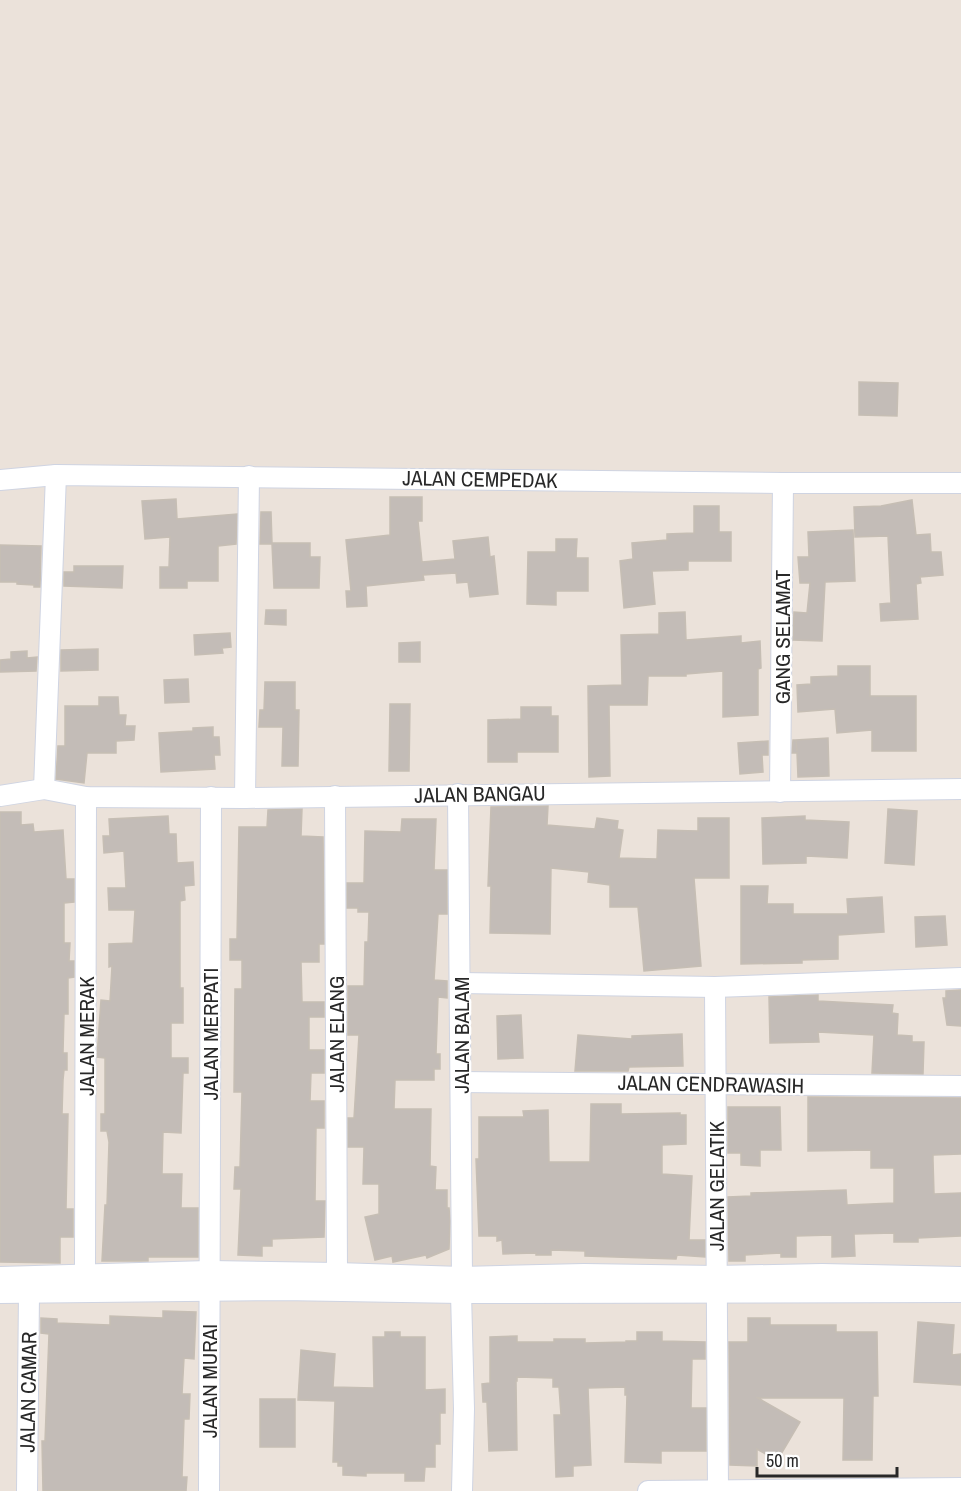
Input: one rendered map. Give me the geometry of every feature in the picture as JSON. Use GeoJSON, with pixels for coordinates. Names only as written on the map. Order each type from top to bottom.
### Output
{"type":"FeatureCollection","features":[{"type":"Feature","properties":{"kind":"street","name":"JALAN CEMPEDAK"},"geometry":{"type":"LineString","coordinates":[[0,480],[56,475],[961,483]]}},
{"type":"Feature","properties":{"kind":"street"},"geometry":{"type":"LineString","coordinates":[[44,789],[56,475]]}},
{"type":"Feature","properties":{"kind":"street"},"geometry":{"type":"LineString","coordinates":[[245,798],[249,476]]}},
{"type":"Feature","properties":{"kind":"street","name":"GANG SELAMAT"},"geometry":{"type":"LineString","coordinates":[[780,792],[783,483]]}},
{"type":"Feature","properties":{"kind":"street","name":"JALAN BANGAU"},"geometry":{"type":"LineString","coordinates":[[0,796],[44,789],[86,797],[245,798],[961,789]]}},
{"type":"Feature","properties":{"kind":"street","name":"JALAN BALAM"},"geometry":{"type":"LineString","coordinates":[[458,794],[464,1409],[462,1491]]}},
{"type":"Feature","properties":{"kind":"street","name":"JALAN ELANG"},"geometry":{"type":"LineString","coordinates":[[335,796],[337,1272]]}},
{"type":"Feature","properties":{"kind":"street","name":"JALAN MERAK"},"geometry":{"type":"LineString","coordinates":[[85,1275],[86,797]]}},
{"type":"Feature","properties":{"kind":"street","name":"JALAN MERPATI"},"geometry":{"type":"LineString","coordinates":[[209,1271],[211,797]]}},
{"type":"Feature","properties":{"kind":"street"},"geometry":{"type":"LineString","coordinates":[[460,983],[715,987],[961,978]]}},
{"type":"Feature","properties":{"kind":"street","name":"JALAN GELATIK"},"geometry":{"type":"LineString","coordinates":[[715,987],[718,1490]]}},
{"type":"Feature","properties":{"kind":"street","name":"JALAN CENDRAWASIH"},"geometry":{"type":"LineString","coordinates":[[461,1082],[961,1086]]}},
{"type":"Feature","properties":{"kind":"street"},"geometry":{"type":"LineString","coordinates":[[0,1277],[209,1271],[337,1272],[462,1285]]}},
{"type":"Feature","properties":{"kind":"street","name":"JALAN MURAI"},"geometry":{"type":"LineString","coordinates":[[209,1271],[209,1491]]}},
{"type":"Feature","properties":{"kind":"street"},"geometry":{"type":"LineString","coordinates":[[716,1284],[822,1274],[961,1276]]}},
{"type":"Feature","properties":{"kind":"street"},"geometry":{"type":"LineString","coordinates":[[0,1293],[209,1292],[462,1285],[716,1284],[961,1292]]}},
{"type":"Feature","properties":{"kind":"street","name":"JALAN CAMAR"},"geometry":{"type":"LineString","coordinates":[[27,1491],[29,1293]]}},
{"type":"Feature","properties":{"kind":"street"},"geometry":{"type":"LineString","coordinates":[[648,1491],[961,1488]]}},
{"type":"Feature","properties":{"kind":"building"},"geometry":{"type":"Polygon","coordinates":[[[859,382],[898,383],[897,416],[859,415],[859,382]]]}},
{"type":"Feature","properties":{"kind":"building"},"geometry":{"type":"Polygon","coordinates":[[[390,497],[422,497],[422,521],[418,521],[422,562],[455,559],[453,541],[488,537],[490,557],[494,556],[498,594],[470,597],[468,582],[457,583],[456,573],[423,575],[424,580],[366,586],[367,606],[347,607],[346,591],[351,591],[346,540],[390,535],[390,497]]]}},
{"type":"Feature","properties":{"kind":"building"},"geometry":{"type":"Polygon","coordinates":[[[176,499],[177,519],[237,514],[236,544],[218,546],[218,581],[187,581],[187,588],[160,588],[160,567],[169,567],[170,537],[145,539],[142,501],[176,499]]]}},
{"type":"Feature","properties":{"kind":"building"},"geometry":{"type":"Polygon","coordinates":[[[912,500],[916,535],[930,534],[931,552],[941,552],[943,575],[920,577],[921,583],[916,584],[918,619],[881,621],[880,604],[891,603],[888,536],[855,537],[854,507],[881,506],[912,500]]]}},
{"type":"Feature","properties":{"kind":"building"},"geometry":{"type":"Polygon","coordinates":[[[694,506],[719,506],[719,532],[731,532],[731,561],[688,561],[688,570],[652,571],[655,604],[624,608],[620,561],[633,559],[632,543],[667,540],[667,534],[694,533],[694,506]]]}},
{"type":"Feature","properties":{"kind":"building"},"geometry":{"type":"Polygon","coordinates":[[[261,512],[271,512],[272,543],[310,543],[310,557],[320,557],[319,588],[274,588],[272,544],[260,544],[261,512]]]}},
{"type":"Feature","properties":{"kind":"building"},"geometry":{"type":"Polygon","coordinates":[[[853,530],[855,581],[825,582],[822,641],[793,640],[794,612],[807,613],[810,583],[800,583],[798,557],[809,557],[808,532],[853,530]]]}},
{"type":"Feature","properties":{"kind":"building"},"geometry":{"type":"Polygon","coordinates":[[[556,539],[577,539],[576,558],[588,558],[588,591],[556,591],[556,605],[527,604],[528,552],[556,552],[556,539]]]}},
{"type":"Feature","properties":{"kind":"building"},"geometry":{"type":"Polygon","coordinates":[[[0,545],[41,546],[40,587],[17,584],[17,582],[0,582],[0,545]]]}},
{"type":"Feature","properties":{"kind":"building"},"geometry":{"type":"Polygon","coordinates":[[[74,566],[123,566],[122,588],[64,586],[64,572],[74,572],[74,566]]]}},
{"type":"Feature","properties":{"kind":"building"},"geometry":{"type":"Polygon","coordinates":[[[266,610],[286,610],[286,625],[265,624],[266,610]]]}},
{"type":"Feature","properties":{"kind":"building"},"geometry":{"type":"Polygon","coordinates":[[[685,612],[686,640],[741,636],[741,643],[760,641],[758,715],[723,717],[723,671],[686,674],[686,676],[648,676],[647,705],[609,705],[610,776],[589,777],[588,686],[622,685],[621,635],[659,634],[659,613],[685,612]]]}},
{"type":"Feature","properties":{"kind":"building"},"geometry":{"type":"Polygon","coordinates":[[[230,633],[231,647],[222,648],[223,653],[195,655],[194,635],[230,633]]]}},
{"type":"Feature","properties":{"kind":"building"},"geometry":{"type":"Polygon","coordinates":[[[420,642],[420,662],[399,662],[399,643],[420,642]]]}},
{"type":"Feature","properties":{"kind":"building"},"geometry":{"type":"Polygon","coordinates":[[[98,649],[98,670],[61,671],[61,650],[98,649]]]}},
{"type":"Feature","properties":{"kind":"building"},"geometry":{"type":"Polygon","coordinates":[[[27,651],[27,658],[37,657],[36,671],[0,672],[0,660],[11,659],[11,652],[27,651]]]}},
{"type":"Feature","properties":{"kind":"building"},"geometry":{"type":"Polygon","coordinates":[[[838,666],[870,666],[870,696],[916,696],[916,751],[872,751],[872,730],[837,733],[835,709],[798,712],[797,685],[811,684],[811,677],[838,676],[838,666]]]}},
{"type":"Feature","properties":{"kind":"building"},"geometry":{"type":"Polygon","coordinates":[[[188,679],[189,702],[165,703],[164,680],[188,679]]]}},
{"type":"Feature","properties":{"kind":"building"},"geometry":{"type":"Polygon","coordinates":[[[265,682],[295,682],[295,710],[299,710],[298,766],[282,766],[283,727],[259,727],[260,710],[264,710],[265,682]]]}},
{"type":"Feature","properties":{"kind":"building"},"geometry":{"type":"Polygon","coordinates":[[[99,697],[118,697],[119,715],[126,715],[125,726],[135,726],[134,740],[116,741],[116,753],[87,753],[84,783],[56,779],[58,746],[65,746],[65,706],[99,706],[99,697]]]}},
{"type":"Feature","properties":{"kind":"building"},"geometry":{"type":"Polygon","coordinates":[[[390,704],[410,704],[409,771],[389,771],[390,704]]]}},
{"type":"Feature","properties":{"kind":"building"},"geometry":{"type":"Polygon","coordinates":[[[521,707],[551,707],[551,716],[558,716],[558,752],[517,752],[517,762],[488,762],[488,720],[521,719],[521,707]]]}},
{"type":"Feature","properties":{"kind":"building"},"geometry":{"type":"Polygon","coordinates":[[[213,727],[213,737],[219,737],[220,755],[214,755],[215,769],[161,772],[159,733],[213,727]]]}},
{"type":"Feature","properties":{"kind":"building"},"geometry":{"type":"Polygon","coordinates":[[[828,738],[829,776],[798,777],[797,753],[792,753],[793,740],[828,738]]]}},
{"type":"Feature","properties":{"kind":"building"},"geometry":{"type":"Polygon","coordinates":[[[768,741],[768,755],[762,755],[763,772],[740,774],[738,743],[768,741]]]}},
{"type":"Feature","properties":{"kind":"building"},"geometry":{"type":"Polygon","coordinates":[[[548,806],[547,825],[595,829],[597,818],[618,821],[617,829],[623,830],[619,858],[657,859],[658,830],[698,831],[698,818],[729,818],[729,878],[694,878],[701,966],[644,971],[638,907],[610,907],[610,885],[588,882],[589,872],[551,868],[550,934],[490,933],[491,886],[488,886],[491,807],[548,806]]]}},
{"type":"Feature","properties":{"kind":"building"},"geometry":{"type":"Polygon","coordinates":[[[302,809],[301,836],[323,837],[324,944],[319,944],[319,962],[301,962],[302,1002],[324,1002],[324,1017],[309,1017],[309,1050],[324,1050],[324,1073],[311,1073],[310,1101],[324,1101],[324,1128],[316,1128],[315,1201],[325,1201],[324,1237],[272,1239],[272,1246],[262,1246],[262,1256],[238,1255],[241,1189],[234,1189],[235,1167],[240,1167],[242,1092],[234,1092],[235,989],[242,989],[242,960],[230,960],[230,939],[237,939],[239,827],[267,827],[268,810],[302,809]]]}},
{"type":"Feature","properties":{"kind":"building"},"geometry":{"type":"Polygon","coordinates":[[[888,809],[917,811],[914,865],[885,863],[888,809]]]}},
{"type":"Feature","properties":{"kind":"building"},"geometry":{"type":"Polygon","coordinates":[[[0,812],[21,812],[21,825],[33,824],[34,832],[63,830],[66,879],[74,879],[74,902],[64,903],[64,943],[70,943],[69,961],[74,961],[74,977],[68,978],[68,1014],[64,1014],[63,1053],[67,1053],[67,1070],[64,1070],[62,1114],[68,1114],[66,1209],[73,1209],[73,1237],[60,1237],[60,1263],[0,1262],[0,812]]]}},
{"type":"Feature","properties":{"kind":"building"},"geometry":{"type":"Polygon","coordinates":[[[168,816],[169,834],[176,834],[177,863],[193,862],[194,885],[184,886],[185,900],[180,901],[180,988],[183,988],[183,1023],[171,1023],[171,1058],[188,1058],[188,1073],[183,1073],[181,1133],[163,1132],[162,1174],[182,1174],[181,1208],[198,1208],[198,1257],[148,1257],[148,1261],[102,1261],[109,1142],[107,1131],[101,1131],[101,1114],[105,1114],[105,1058],[97,1057],[101,1000],[110,1001],[112,966],[109,967],[109,944],[133,943],[135,910],[109,910],[108,888],[126,888],[124,851],[104,853],[103,836],[110,836],[109,819],[168,816]]]}},
{"type":"Feature","properties":{"kind":"building"},"geometry":{"type":"Polygon","coordinates":[[[805,816],[805,820],[849,822],[847,858],[806,856],[806,863],[763,864],[762,818],[805,816]]]}},
{"type":"Feature","properties":{"kind":"building"},"geometry":{"type":"Polygon","coordinates":[[[402,819],[436,819],[434,870],[447,870],[447,914],[438,914],[434,980],[447,981],[447,998],[438,997],[436,1054],[440,1054],[440,1069],[434,1069],[434,1080],[395,1080],[394,1109],[431,1109],[430,1166],[436,1167],[435,1190],[447,1190],[450,1221],[449,1249],[427,1258],[426,1255],[393,1262],[392,1256],[375,1260],[365,1217],[379,1214],[379,1184],[363,1184],[364,1147],[348,1147],[348,1118],[354,1118],[359,1035],[348,1035],[348,986],[364,986],[365,942],[368,942],[369,912],[358,912],[358,908],[347,908],[347,883],[364,883],[365,831],[401,832],[402,819]]]}},
{"type":"Feature","properties":{"kind":"building"},"geometry":{"type":"Polygon","coordinates":[[[741,886],[768,886],[767,904],[793,904],[793,914],[848,914],[847,899],[882,897],[884,932],[838,935],[838,959],[802,960],[802,963],[741,964],[741,886]]]}},
{"type":"Feature","properties":{"kind":"building"},"geometry":{"type":"Polygon","coordinates":[[[945,916],[947,945],[916,947],[915,917],[945,916]]]}},
{"type":"Feature","properties":{"kind":"building"},"geometry":{"type":"Polygon","coordinates":[[[961,990],[961,1026],[947,1025],[943,998],[946,998],[946,991],[961,990]]]}},
{"type":"Feature","properties":{"kind":"building"},"geometry":{"type":"Polygon","coordinates":[[[818,995],[818,1001],[893,1005],[892,1013],[898,1014],[897,1035],[912,1036],[912,1042],[924,1042],[923,1074],[872,1073],[874,1035],[818,1032],[819,1042],[770,1043],[769,997],[818,995]]]}},
{"type":"Feature","properties":{"kind":"building"},"geometry":{"type":"Polygon","coordinates":[[[521,1015],[523,1058],[498,1059],[497,1016],[521,1015]]]}},
{"type":"Feature","properties":{"kind":"building"},"geometry":{"type":"Polygon","coordinates":[[[682,1034],[683,1066],[629,1067],[628,1071],[575,1071],[578,1035],[632,1039],[632,1036],[682,1034]]]}},
{"type":"Feature","properties":{"kind":"building"},"geometry":{"type":"Polygon","coordinates":[[[808,1097],[961,1098],[961,1154],[933,1155],[933,1160],[934,1194],[961,1193],[961,1236],[918,1238],[918,1242],[894,1242],[894,1233],[854,1234],[855,1256],[832,1257],[832,1235],[796,1236],[796,1257],[781,1257],[781,1253],[745,1255],[745,1261],[729,1261],[728,1197],[751,1196],[751,1193],[846,1190],[847,1205],[894,1203],[894,1168],[871,1168],[871,1150],[808,1151],[808,1097]]]}},
{"type":"Feature","properties":{"kind":"building"},"geometry":{"type":"Polygon","coordinates":[[[591,1104],[621,1104],[621,1114],[680,1113],[680,1115],[686,1115],[686,1144],[662,1145],[662,1174],[692,1176],[689,1240],[705,1240],[705,1257],[677,1255],[676,1259],[585,1256],[585,1251],[551,1250],[551,1255],[503,1254],[502,1240],[497,1241],[497,1236],[479,1236],[476,1159],[479,1159],[479,1117],[524,1117],[523,1111],[548,1110],[549,1162],[590,1162],[591,1104]]]}},
{"type":"Feature","properties":{"kind":"building"},"geometry":{"type":"Polygon","coordinates":[[[728,1107],[780,1107],[781,1150],[760,1150],[760,1166],[741,1165],[741,1153],[728,1153],[728,1107]]]}},
{"type":"Feature","properties":{"kind":"building"},"geometry":{"type":"Polygon","coordinates":[[[163,1311],[196,1312],[194,1359],[184,1358],[182,1394],[190,1394],[189,1419],[184,1419],[182,1477],[187,1477],[186,1491],[43,1491],[42,1441],[45,1441],[49,1334],[41,1333],[41,1318],[57,1319],[57,1323],[110,1325],[110,1316],[163,1318],[163,1311]]]}},
{"type":"Feature","properties":{"kind":"building"},"geometry":{"type":"Polygon","coordinates":[[[748,1318],[770,1318],[770,1325],[836,1325],[836,1332],[877,1332],[878,1396],[873,1396],[872,1460],[843,1460],[844,1398],[758,1398],[800,1422],[777,1461],[757,1449],[757,1466],[730,1465],[729,1342],[748,1342],[748,1318]]]}},
{"type":"Feature","properties":{"kind":"building"},"geometry":{"type":"Polygon","coordinates":[[[918,1322],[954,1325],[952,1355],[961,1354],[961,1385],[914,1382],[918,1322]]]}},
{"type":"Feature","properties":{"kind":"building"},"geometry":{"type":"Polygon","coordinates":[[[385,1332],[400,1332],[400,1337],[425,1337],[425,1390],[445,1389],[445,1413],[440,1413],[440,1444],[435,1444],[435,1467],[425,1467],[424,1481],[405,1481],[405,1473],[343,1475],[343,1466],[338,1466],[338,1462],[333,1462],[335,1401],[298,1400],[301,1350],[335,1354],[333,1387],[374,1388],[373,1337],[385,1337],[385,1332]]]}},
{"type":"Feature","properties":{"kind":"building"},"geometry":{"type":"Polygon","coordinates":[[[637,1332],[662,1332],[662,1341],[705,1342],[705,1359],[692,1359],[691,1408],[706,1408],[706,1451],[661,1451],[661,1463],[625,1462],[627,1395],[625,1395],[625,1387],[588,1388],[591,1465],[573,1466],[573,1476],[556,1477],[554,1415],[561,1415],[559,1387],[553,1387],[553,1378],[517,1377],[517,1450],[489,1451],[487,1402],[483,1402],[482,1384],[490,1383],[490,1337],[517,1336],[517,1342],[585,1339],[585,1343],[626,1342],[637,1341],[637,1332]]]}},
{"type":"Feature","properties":{"kind":"building"},"geometry":{"type":"Polygon","coordinates":[[[260,1399],[295,1399],[295,1447],[260,1447],[260,1399]]]}}]}
